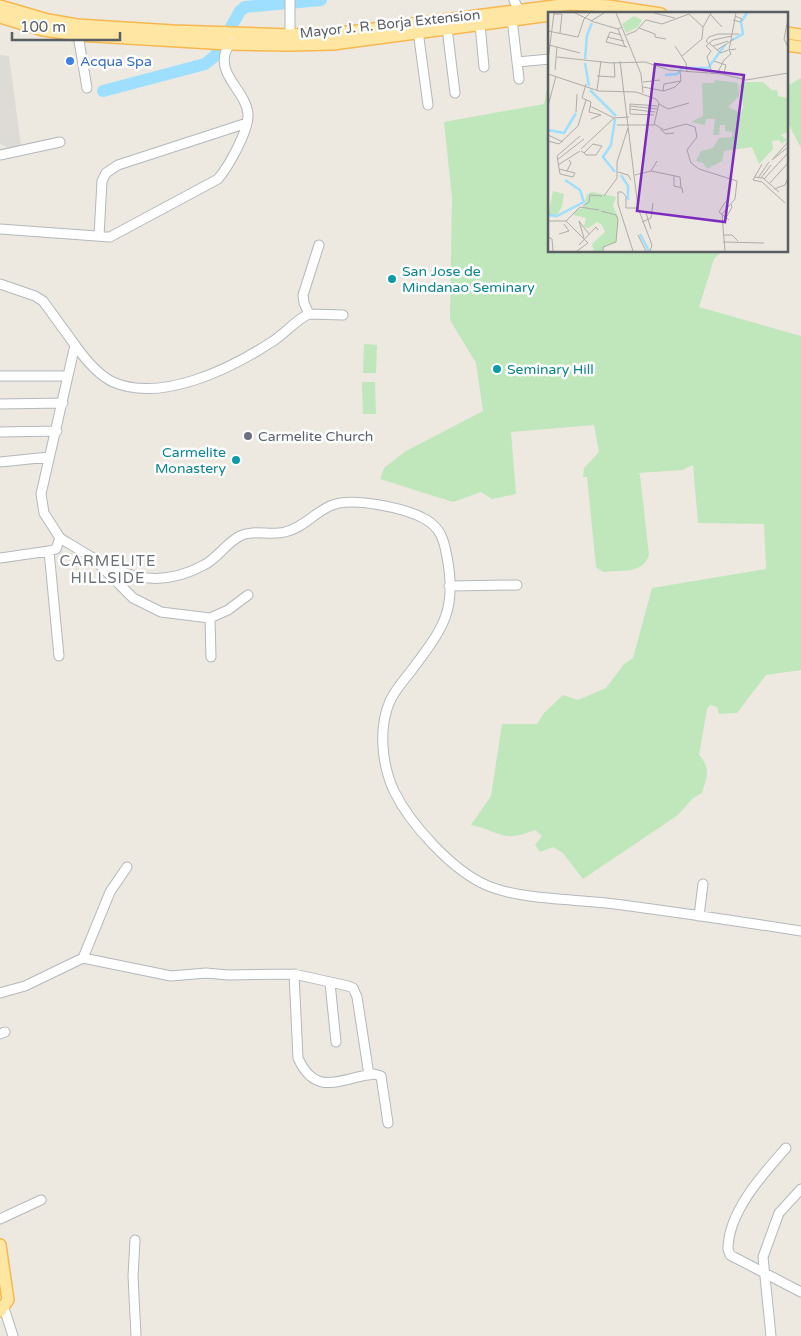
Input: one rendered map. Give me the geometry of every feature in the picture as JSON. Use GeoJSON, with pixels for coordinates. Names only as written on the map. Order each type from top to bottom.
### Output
{"type":"FeatureCollection","features":[{"type":"Feature","properties":{"kind":"main road","name":"Mayor J. R. Borja Extension"},"geometry":{"type":"LineString","coordinates":[[0,6],[48,20],[77,25],[205,37],[290,40],[333,44],[401,30],[571,2],[608,10],[624,4],[654,12]]}},
{"type":"Feature","properties":{"kind":"main road","name":"Mayor J. R. Borja Extension"},"geometry":{"type":"LineString","coordinates":[[401,30],[418,31],[480,24],[521,10],[548,16]]}},
{"type":"Feature","properties":{"kind":"main road","name":"Mayor J. R. Borja Extension"},"geometry":{"type":"LineString","coordinates":[[0,17],[43,30],[78,34],[205,37]]}},
{"type":"Feature","properties":{"kind":"main road"},"geometry":{"type":"LineString","coordinates":[[788,33],[801,35]]}},
{"type":"Feature","properties":{"kind":"main road"},"geometry":{"type":"LineString","coordinates":[[788,45],[801,47]]}},
{"type":"Feature","properties":{"kind":"main road"},"geometry":{"type":"LineString","coordinates":[[0,1244],[3,1278],[8,1300],[2,1310]]}},
{"type":"Feature","properties":{"kind":"street"},"geometry":{"type":"LineString","coordinates":[[290,4],[290,40]]}},
{"type":"Feature","properties":{"kind":"street"},"geometry":{"type":"LineString","coordinates":[[519,79],[517,62],[521,10]]}},
{"type":"Feature","properties":{"kind":"street"},"geometry":{"type":"LineString","coordinates":[[480,24],[484,67]]}},
{"type":"Feature","properties":{"kind":"street"},"geometry":{"type":"LineString","coordinates":[[447,28],[455,93]]}},
{"type":"Feature","properties":{"kind":"street"},"geometry":{"type":"LineString","coordinates":[[418,31],[428,105]]}},
{"type":"Feature","properties":{"kind":"street"},"geometry":{"type":"LineString","coordinates":[[78,34],[87,88]]}},
{"type":"Feature","properties":{"kind":"street"},"geometry":{"type":"LineString","coordinates":[[0,229],[110,237],[218,180],[227,169],[248,123],[245,102],[229,76],[226,64],[225,52],[232,39]]}},
{"type":"Feature","properties":{"kind":"street"},"geometry":{"type":"LineString","coordinates":[[517,62],[548,59]]}},
{"type":"Feature","properties":{"kind":"street"},"geometry":{"type":"LineString","coordinates":[[99,236],[102,181],[106,172],[118,165],[248,123]]}},
{"type":"Feature","properties":{"kind":"street"},"geometry":{"type":"LineString","coordinates":[[0,155],[60,142]]}},
{"type":"Feature","properties":{"kind":"street"},"geometry":{"type":"LineString","coordinates":[[309,314],[303,295],[319,245]]}},
{"type":"Feature","properties":{"kind":"street"},"geometry":{"type":"LineString","coordinates":[[0,284],[35,296],[43,302],[89,363],[112,381],[139,388],[164,388],[227,368],[278,338],[309,314],[343,315]]}},
{"type":"Feature","properties":{"kind":"street"},"geometry":{"type":"LineString","coordinates":[[75,345],[57,431],[42,482],[41,504],[48,522],[60,538],[97,560],[141,578],[162,579],[208,563],[240,536],[287,532],[306,523],[327,507],[339,502],[396,509],[423,518],[437,527],[444,538],[446,548],[451,606],[442,628],[390,700],[383,735],[384,759],[393,789],[411,818],[470,877],[504,892],[699,916],[801,931]]}},
{"type":"Feature","properties":{"kind":"street"},"geometry":{"type":"LineString","coordinates":[[0,376],[68,376]]}},
{"type":"Feature","properties":{"kind":"street"},"geometry":{"type":"LineString","coordinates":[[0,404],[63,403]]}},
{"type":"Feature","properties":{"kind":"street"},"geometry":{"type":"LineString","coordinates":[[0,432],[57,431]]}},
{"type":"Feature","properties":{"kind":"street"},"geometry":{"type":"LineString","coordinates":[[0,462],[49,457]]}},
{"type":"Feature","properties":{"kind":"street"},"geometry":{"type":"LineString","coordinates":[[0,558],[49,551],[56,548],[60,538]]}},
{"type":"Feature","properties":{"kind":"street"},"geometry":{"type":"LineString","coordinates":[[49,551],[59,656]]}},
{"type":"Feature","properties":{"kind":"street"},"geometry":{"type":"LineString","coordinates":[[97,560],[122,589],[141,603],[161,612],[210,618],[228,610],[248,595]]}},
{"type":"Feature","properties":{"kind":"street"},"geometry":{"type":"LineString","coordinates":[[450,586],[517,585]]}},
{"type":"Feature","properties":{"kind":"street"},"geometry":{"type":"LineString","coordinates":[[210,618],[211,657]]}},
{"type":"Feature","properties":{"kind":"street"},"geometry":{"type":"LineString","coordinates":[[83,958],[110,892],[127,867]]}},
{"type":"Feature","properties":{"kind":"street"},"geometry":{"type":"LineString","coordinates":[[699,916],[703,884]]}},
{"type":"Feature","properties":{"kind":"street"},"geometry":{"type":"LineString","coordinates":[[0,993],[25,986],[83,958],[171,976],[206,973],[228,975],[294,974],[353,988],[357,998],[369,1074]]}},
{"type":"Feature","properties":{"kind":"street"},"geometry":{"type":"LineString","coordinates":[[294,974],[298,1058],[308,1075],[319,1083],[330,1084],[369,1074],[380,1076],[388,1123]]}},
{"type":"Feature","properties":{"kind":"street"},"geometry":{"type":"LineString","coordinates":[[330,983],[336,1042]]}},
{"type":"Feature","properties":{"kind":"street"},"geometry":{"type":"LineString","coordinates":[[786,1148],[756,1183],[743,1202],[728,1245],[730,1255],[765,1275],[801,1292]]}},
{"type":"Feature","properties":{"kind":"street"},"geometry":{"type":"LineString","coordinates":[[771,1336],[763,1257],[777,1218],[788,1201],[801,1189]]}},
{"type":"Feature","properties":{"kind":"street"},"geometry":{"type":"LineString","coordinates":[[0,1218],[40,1200]]}},
{"type":"Feature","properties":{"kind":"street"},"geometry":{"type":"LineString","coordinates":[[135,1240],[133,1276],[136,1336]]}},
{"type":"Feature","properties":{"kind":"street"},"geometry":{"type":"LineString","coordinates":[[2,1310],[13,1336]]}},
{"type":"Feature","properties":{"kind":"shaded area"},"geometry":{"type":"Polygon","coordinates":[[[0,55],[9,56],[21,146],[10,148],[0,144],[0,55]]]}},
{"type":"Feature","properties":{"kind":"green space"},"geometry":{"type":"Polygon","coordinates":[[[801,78],[801,148],[788,123],[788,85],[801,78]]]}},
{"type":"Feature","properties":{"kind":"green space"},"geometry":{"type":"Polygon","coordinates":[[[548,85],[548,252],[721,252],[714,259],[699,307],[801,336],[801,670],[766,675],[737,713],[719,714],[717,707],[710,705],[707,709],[699,755],[707,769],[702,793],[693,798],[678,815],[583,879],[563,853],[553,847],[540,852],[535,845],[542,836],[535,830],[515,836],[508,836],[471,825],[491,796],[502,724],[537,724],[544,713],[563,695],[578,700],[606,688],[624,664],[633,658],[652,588],[766,569],[764,524],[698,523],[693,465],[682,470],[638,473],[640,475],[649,555],[646,561],[637,568],[603,572],[596,567],[587,477],[583,477],[584,468],[599,452],[594,425],[511,432],[516,494],[492,499],[481,492],[453,502],[380,479],[384,468],[406,451],[483,411],[476,363],[450,320],[452,198],[444,122],[544,104],[548,85]]]}},
{"type":"Feature","properties":{"kind":"green space"},"geometry":{"type":"Polygon","coordinates":[[[364,344],[377,345],[376,373],[363,373],[364,344]]]}},
{"type":"Feature","properties":{"kind":"green space"},"geometry":{"type":"Polygon","coordinates":[[[362,382],[375,382],[376,414],[363,414],[362,382]]]}},
{"type":"Feature","properties":{"kind":"waterway"},"geometry":{"type":"LineString","coordinates":[[103,91],[205,64],[215,56],[240,11],[245,7],[321,0]]}},
{"type":"Feature","properties":{"kind":"place","name":"Acqua Spa"},"geometry":{"type":"Point","coordinates":[70,61]}},
{"type":"Feature","properties":{"kind":"place","name":"San Jose de Mindanao Seminary"},"geometry":{"type":"Point","coordinates":[392,279]}},
{"type":"Feature","properties":{"kind":"place","name":"Seminary Hill"},"geometry":{"type":"Point","coordinates":[497,369]}},
{"type":"Feature","properties":{"kind":"place","name":"Carmelite Church"},"geometry":{"type":"Point","coordinates":[248,436]}},
{"type":"Feature","properties":{"kind":"place","name":"Carmelite Monastery"},"geometry":{"type":"Point","coordinates":[236,460]}},
{"type":"Feature","properties":{"kind":"district","name":"CARMELITE HILLSIDE"},"geometry":{"type":"Point","coordinates":[108,570]}}]}
